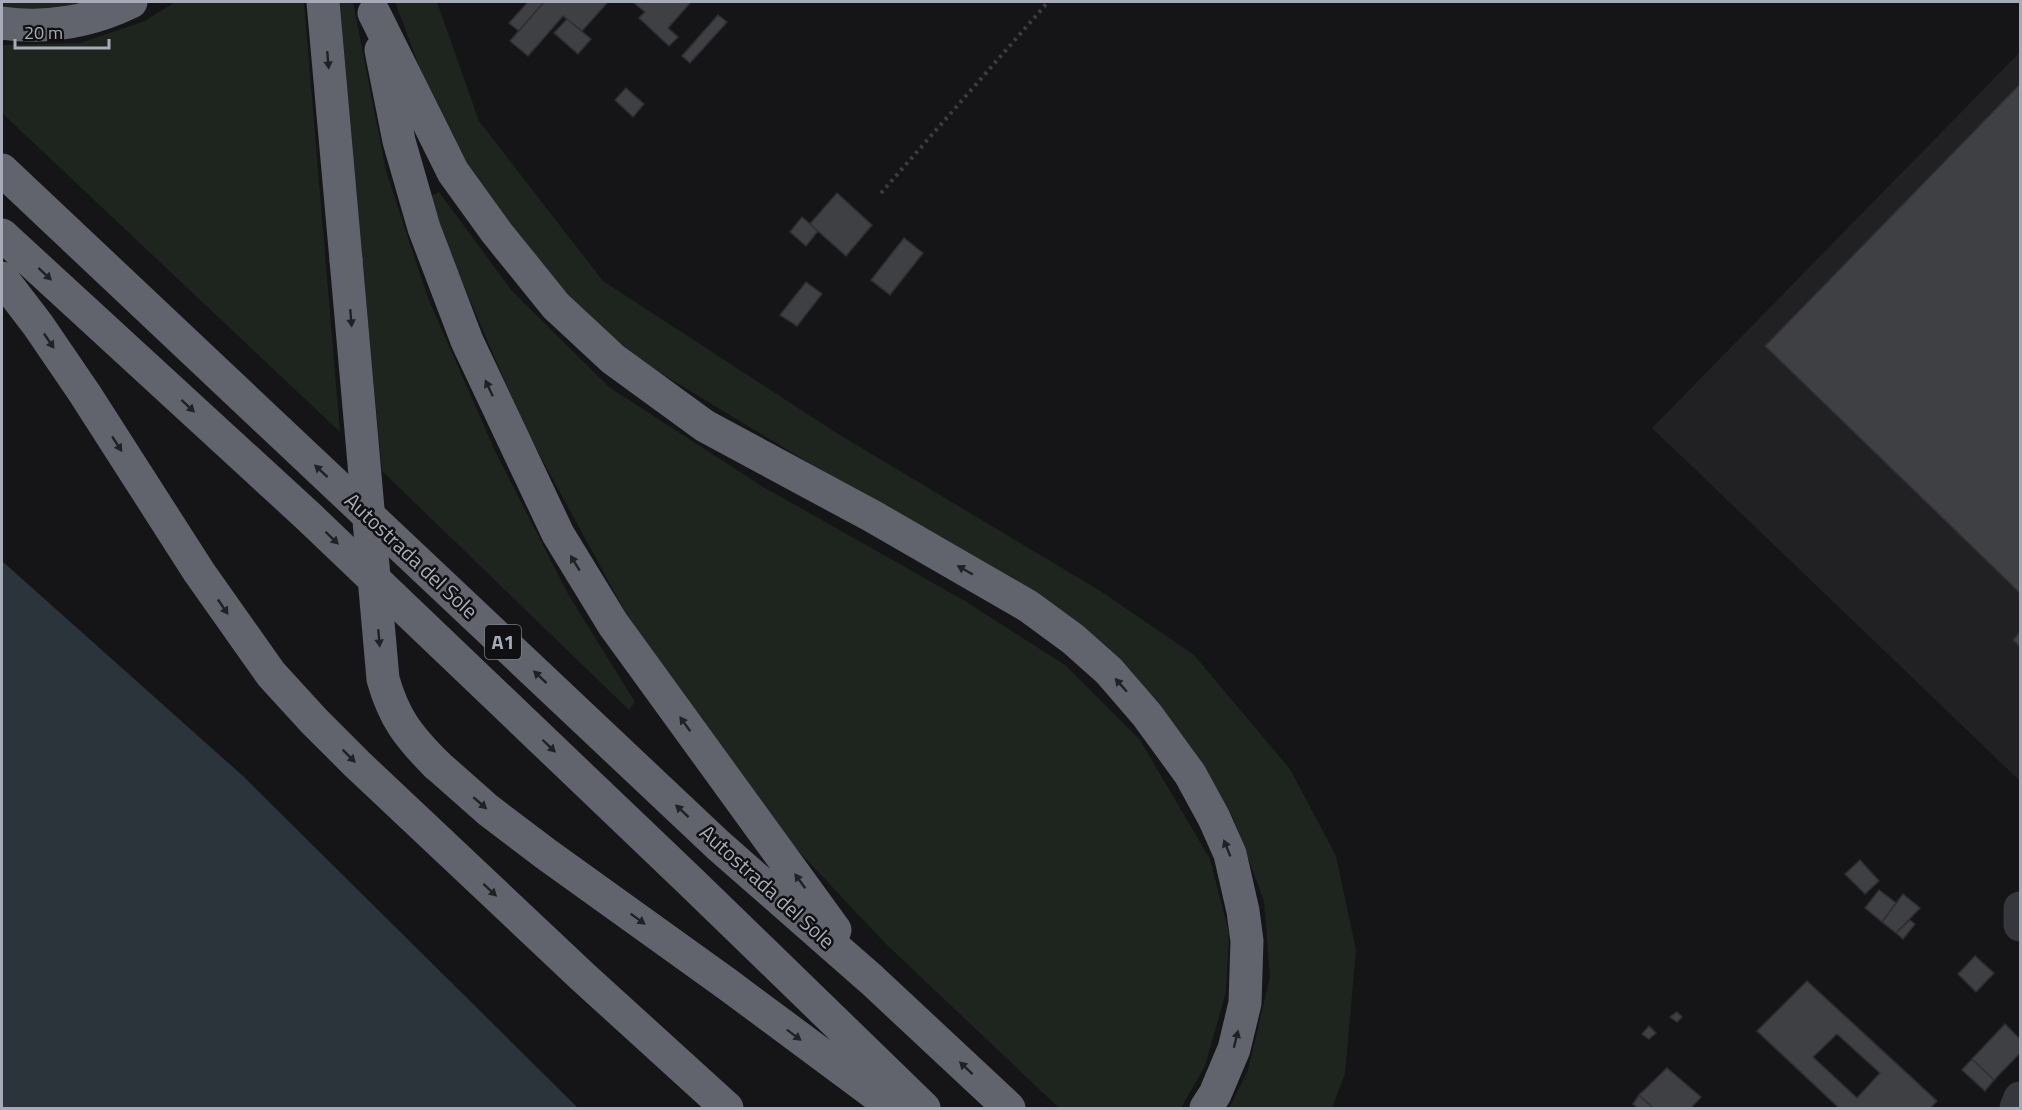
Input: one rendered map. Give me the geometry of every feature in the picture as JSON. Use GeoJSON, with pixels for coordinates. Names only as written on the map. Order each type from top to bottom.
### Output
{"type":"FeatureCollection","features":[{"type":"Feature","properties":{"kind":"highway"},"geometry":{"type":"LineString","coordinates":[[2,23],[28,27],[69,23],[111,12],[131,2]]}},
{"type":"Feature","properties":{"kind":"highway"},"geometry":{"type":"LineString","coordinates":[[323,2],[383,679],[394,713],[416,744],[436,765],[504,822],[894,1108]]}},
{"type":"Feature","properties":{"kind":"highway"},"geometry":{"type":"LineString","coordinates":[[373,7],[396,129],[424,228],[467,340],[558,534],[613,624],[872,980]]}},
{"type":"Feature","properties":{"kind":"highway"},"geometry":{"type":"LineString","coordinates":[[373,7],[453,172],[497,233],[556,306],[613,359],[705,426],[872,516],[1028,606],[1073,639],[1109,671],[1147,715],[1190,774],[1214,818],[1230,854],[1243,911],[1247,941],[1245,1003],[1234,1049],[1210,1101]]}},
{"type":"Feature","properties":{"kind":"highway","name":"Autostrada del Sole"},"geometry":{"type":"LineString","coordinates":[[2,170],[718,845],[872,980],[1009,1108]]}},
{"type":"Feature","properties":{"kind":"highway","name":"Autostrada del Sole"},"geometry":{"type":"LineString","coordinates":[[2,235],[309,517],[924,1108]]}},
{"type":"Feature","properties":{"kind":"highway"},"geometry":{"type":"LineString","coordinates":[[2,278],[72,375],[199,572],[271,674],[357,764],[583,977],[728,1108]]}},
{"type":"Feature","properties":{"kind":"street"},"geometry":{"type":"LineString","coordinates":[[2020,908],[2020,925]]}},
{"type":"Feature","properties":{"kind":"street"},"geometry":{"type":"LineString","coordinates":[[2016,1108],[2020,1098]]}},
{"type":"Feature","properties":{"kind":"path"},"geometry":{"type":"LineString","coordinates":[[881,193],[1048,2]]}},
{"type":"Feature","properties":{"kind":"shaded area"},"geometry":{"type":"Polygon","coordinates":[[[2,2],[93,2],[79,8],[2,9],[2,2]]]}},
{"type":"Feature","properties":{"kind":"shaded area"},"geometry":{"type":"Polygon","coordinates":[[[175,2],[304,2],[340,432],[2,113],[2,45],[80,43],[145,21],[175,2]]]}},
{"type":"Feature","properties":{"kind":"shaded area"},"geometry":{"type":"Polygon","coordinates":[[[338,2],[353,2],[386,171],[428,298],[495,451],[568,594],[635,702],[629,710],[382,471],[338,2]]]}},
{"type":"Feature","properties":{"kind":"shaded area"},"geometry":{"type":"Polygon","coordinates":[[[395,2],[437,2],[479,121],[603,281],[835,432],[1102,592],[1194,655],[1290,769],[1336,856],[1356,950],[1345,1074],[1332,1108],[1229,1108],[1248,1070],[1270,977],[1264,901],[1233,818],[1192,748],[1132,672],[1078,626],[644,363],[578,307],[482,193],[425,82],[395,2]]]}},
{"type":"Feature","properties":{"kind":"shaded area"},"geometry":{"type":"Polygon","coordinates":[[[2020,52],[2020,781],[1652,428],[2020,52]]]}},
{"type":"Feature","properties":{"kind":"shaded area"},"geometry":{"type":"Polygon","coordinates":[[[439,192],[512,291],[609,387],[760,485],[965,601],[1065,665],[1140,740],[1210,859],[1229,933],[1226,992],[1205,1066],[1181,1108],[1059,1108],[885,943],[772,823],[642,643],[525,428],[426,198],[439,192]]]}},
{"type":"Feature","properties":{"kind":"shaded area"},"geometry":{"type":"Polygon","coordinates":[[[2,561],[244,777],[578,1108],[2,1108],[2,561]]]}},
{"type":"Feature","properties":{"kind":"building"},"geometry":{"type":"Polygon","coordinates":[[[528,2],[544,2],[519,31],[509,23],[528,2]]]}},
{"type":"Feature","properties":{"kind":"building"},"geometry":{"type":"Polygon","coordinates":[[[544,2],[608,2],[582,31],[563,16],[528,56],[510,41],[544,2]]]}},
{"type":"Feature","properties":{"kind":"building"},"geometry":{"type":"Polygon","coordinates":[[[633,2],[691,2],[668,28],[678,37],[669,46],[639,18],[645,12],[633,2]]]}},
{"type":"Feature","properties":{"kind":"building"},"geometry":{"type":"Polygon","coordinates":[[[718,15],[727,22],[690,63],[682,56],[718,15]]]}},
{"type":"Feature","properties":{"kind":"building"},"geometry":{"type":"Polygon","coordinates":[[[567,19],[591,39],[578,54],[554,33],[567,19]]]}},
{"type":"Feature","properties":{"kind":"building"},"geometry":{"type":"Polygon","coordinates":[[[2020,84],[2020,593],[1765,346],[2020,84]]]}},
{"type":"Feature","properties":{"kind":"building"},"geometry":{"type":"Polygon","coordinates":[[[626,88],[644,104],[633,117],[615,100],[626,88]]]}},
{"type":"Feature","properties":{"kind":"building"},"geometry":{"type":"Polygon","coordinates":[[[837,193],[872,225],[846,256],[810,224],[837,193]]]}},
{"type":"Feature","properties":{"kind":"building"},"geometry":{"type":"Polygon","coordinates":[[[802,217],[818,231],[806,246],[790,232],[802,217]]]}},
{"type":"Feature","properties":{"kind":"building"},"geometry":{"type":"Polygon","coordinates":[[[904,238],[923,253],[890,295],[871,280],[904,238]]]}},
{"type":"Feature","properties":{"kind":"building"},"geometry":{"type":"Polygon","coordinates":[[[806,282],[822,294],[797,326],[780,315],[806,282]]]}},
{"type":"Feature","properties":{"kind":"building"},"geometry":{"type":"Polygon","coordinates":[[[2020,632],[2020,647],[2013,640],[2020,632]]]}},
{"type":"Feature","properties":{"kind":"building"},"geometry":{"type":"Polygon","coordinates":[[[1860,860],[1879,881],[1865,894],[1845,874],[1860,860]]]}},
{"type":"Feature","properties":{"kind":"building"},"geometry":{"type":"Polygon","coordinates":[[[1879,890],[1896,903],[1882,922],[1865,908],[1879,890]]]}},
{"type":"Feature","properties":{"kind":"building"},"geometry":{"type":"Polygon","coordinates":[[[1903,894],[1920,908],[1896,933],[1882,922],[1903,894]]]}},
{"type":"Feature","properties":{"kind":"building"},"geometry":{"type":"Polygon","coordinates":[[[1910,920],[1915,924],[1903,939],[1896,933],[1910,920]]]}},
{"type":"Feature","properties":{"kind":"building"},"geometry":{"type":"Polygon","coordinates":[[[1975,956],[1994,973],[1976,992],[1958,974],[1975,956]]]}},
{"type":"Feature","properties":{"kind":"building"},"geometry":{"type":"Polygon","coordinates":[[[1807,981],[1937,1101],[1930,1108],[1839,1108],[1757,1031],[1807,981]],[[1837,1034],[1813,1057],[1857,1098],[1880,1073],[1837,1034]]]}},
{"type":"Feature","properties":{"kind":"building"},"geometry":{"type":"Polygon","coordinates":[[[1677,1012],[1682,1017],[1677,1022],[1670,1017],[1677,1012]]]}},
{"type":"Feature","properties":{"kind":"building"},"geometry":{"type":"Polygon","coordinates":[[[2005,1024],[2020,1039],[2020,1053],[1994,1080],[1972,1059],[2005,1024]]]}},
{"type":"Feature","properties":{"kind":"building"},"geometry":{"type":"Polygon","coordinates":[[[1649,1026],[1656,1033],[1649,1039],[1642,1034],[1649,1026]]]}},
{"type":"Feature","properties":{"kind":"building"},"geometry":{"type":"Polygon","coordinates":[[[1972,1059],[1994,1080],[1985,1091],[1962,1070],[1972,1059]]]}},
{"type":"Feature","properties":{"kind":"building"},"geometry":{"type":"Polygon","coordinates":[[[1667,1068],[1701,1097],[1691,1108],[1653,1108],[1639,1095],[1667,1068]]]}},
{"type":"Feature","properties":{"kind":"building"},"geometry":{"type":"Polygon","coordinates":[[[1639,1095],[1653,1108],[1638,1108],[1633,1104],[1639,1095]]]}}]}
